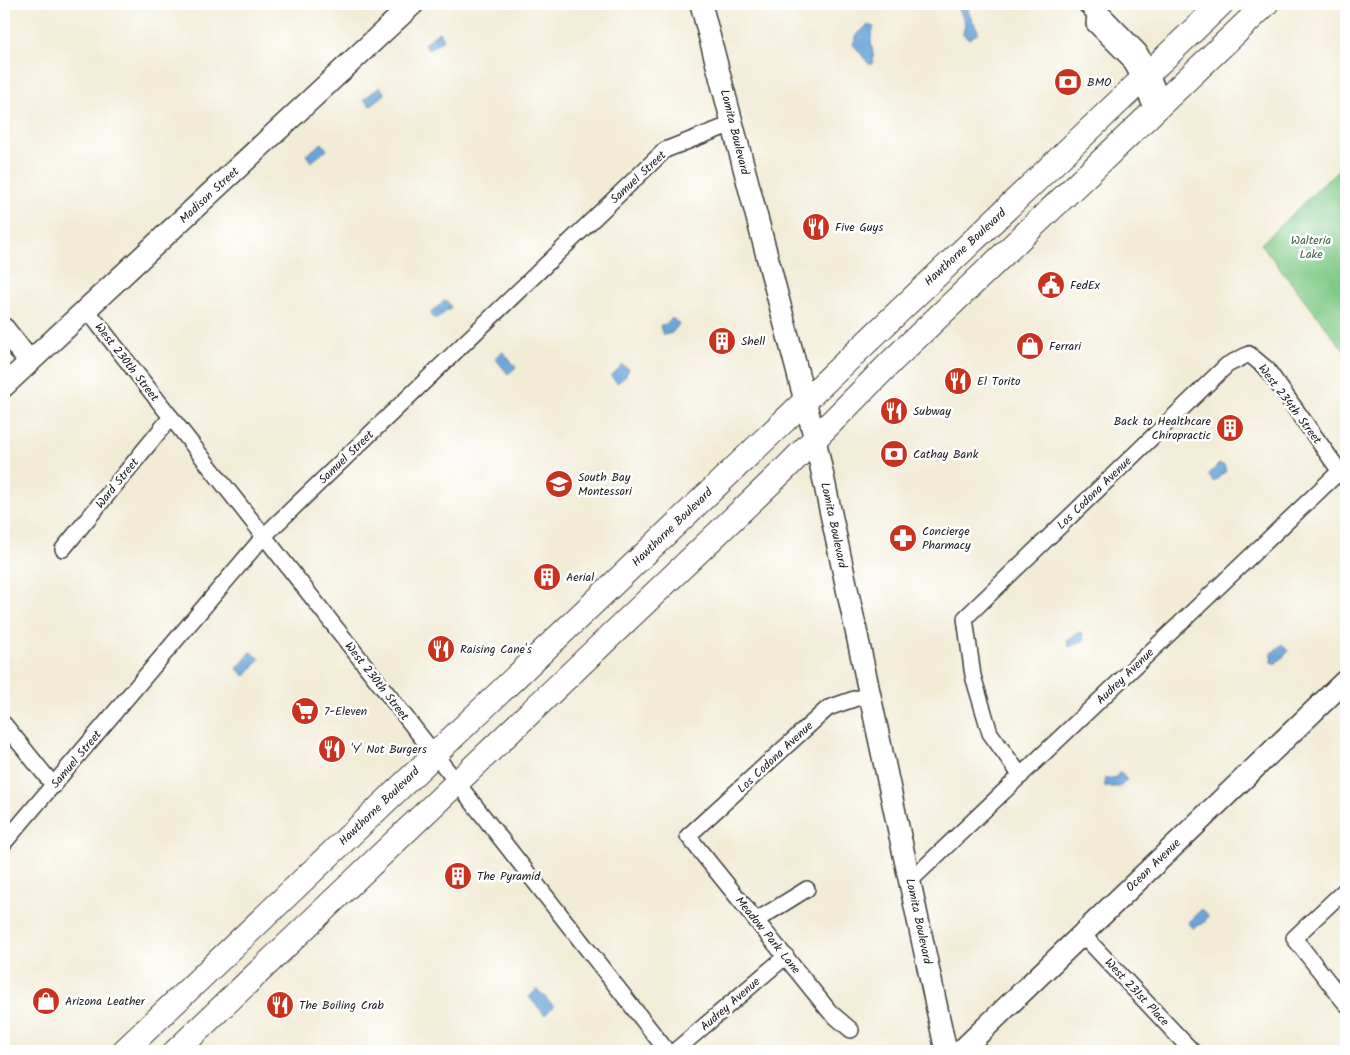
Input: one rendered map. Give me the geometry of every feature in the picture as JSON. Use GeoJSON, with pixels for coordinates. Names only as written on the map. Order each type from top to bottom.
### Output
{"type":"FeatureCollection","features":[{"type":"Feature","properties":{"kind":"main road","name":"Hawthorne Boulevard"},"geometry":{"type":"LineString","coordinates":[[124,1051],[433,753],[1221,4]]}},
{"type":"Feature","properties":{"kind":"main road"},"geometry":{"type":"LineString","coordinates":[[176,1051],[815,439],[893,360],[1266,4]]}},
{"type":"Feature","properties":{"kind":"street","name":"Madison Street"},"geometry":{"type":"LineString","coordinates":[[4,386],[413,4]]}},
{"type":"Feature","properties":{"kind":"street","name":"Lomita Boulevard"},"geometry":{"type":"LineString","coordinates":[[701,4],[815,439],[946,1051]]}},
{"type":"Feature","properties":{"kind":"street"},"geometry":{"type":"LineString","coordinates":[[1090,9],[1104,15],[1139,51],[1158,107]]}},
{"type":"Feature","properties":{"kind":"street","name":"Samuel Street"},"geometry":{"type":"LineString","coordinates":[[4,843],[264,536],[665,150],[732,124]]}},
{"type":"Feature","properties":{"kind":"street","name":"West 230th Street"},"geometry":{"type":"LineString","coordinates":[[87,310],[667,1051]]}},
{"type":"Feature","properties":{"kind":"street"},"geometry":{"type":"LineString","coordinates":[[4,329],[30,362]]}},
{"type":"Feature","properties":{"kind":"street","name":"West 234th Street"},"geometry":{"type":"LineString","coordinates":[[1249,354],[1267,369],[1343,476]]}},
{"type":"Feature","properties":{"kind":"street","name":"Los Codona Avenue"},"geometry":{"type":"LineString","coordinates":[[1021,776],[990,733],[973,676],[965,618],[1227,364],[1249,354]]}},
{"type":"Feature","properties":{"kind":"street","name":"Ward Street"},"geometry":{"type":"LineString","coordinates":[[63,549],[171,417]]}},
{"type":"Feature","properties":{"kind":"street","name":"Audrey Avenue"},"geometry":{"type":"LineString","coordinates":[[910,881],[1343,476]]}},
{"type":"Feature","properties":{"kind":"street","name":"Ocean Avenue"},"geometry":{"type":"LineString","coordinates":[[961,1051],[1346,680]]}},
{"type":"Feature","properties":{"kind":"street","name":"Los Codona Avenue"},"geometry":{"type":"LineString","coordinates":[[688,836],[828,708],[857,698],[872,699]]}},
{"type":"Feature","properties":{"kind":"street"},"geometry":{"type":"LineString","coordinates":[[4,724],[54,786]]}},
{"type":"Feature","properties":{"kind":"street","name":"Meadow Park Lane"},"geometry":{"type":"LineString","coordinates":[[688,836],[830,1012],[851,1030]]}},
{"type":"Feature","properties":{"kind":"street"},"geometry":{"type":"LineString","coordinates":[[1346,889],[1294,938],[1346,1004]]}},
{"type":"Feature","properties":{"kind":"street"},"geometry":{"type":"LineString","coordinates":[[757,920],[807,890]]}},
{"type":"Feature","properties":{"kind":"street","name":"West 231st Place"},"geometry":{"type":"LineString","coordinates":[[1082,934],[1192,1051]]}},
{"type":"Feature","properties":{"kind":"street","name":"Audrey Avenue"},"geometry":{"type":"LineString","coordinates":[[675,1051],[786,956]]}},
{"type":"Feature","properties":{"kind":"green space","name":"Walteria Lake"},"geometry":{"type":"Polygon","coordinates":[[[1346,162],[1346,353],[1261,244],[1346,162]]]}},
{"type":"Feature","properties":{"kind":"water"},"geometry":{"type":"Polygon","coordinates":[[[957,4],[967,5],[970,16],[978,30],[977,34],[969,39],[963,34],[965,23],[957,4]]]}},
{"type":"Feature","properties":{"kind":"water"},"geometry":{"type":"Polygon","coordinates":[[[868,25],[874,27],[871,39],[872,64],[869,64],[853,44],[857,35],[868,25]]]}},
{"type":"Feature","properties":{"kind":"water"},"geometry":{"type":"Polygon","coordinates":[[[439,32],[444,39],[428,50],[424,44],[439,32]]]}},
{"type":"Feature","properties":{"kind":"water"},"geometry":{"type":"Polygon","coordinates":[[[380,87],[385,94],[370,106],[364,99],[380,87]]]}},
{"type":"Feature","properties":{"kind":"water"},"geometry":{"type":"Polygon","coordinates":[[[322,143],[327,150],[311,162],[306,155],[322,143]]]}},
{"type":"Feature","properties":{"kind":"water"},"geometry":{"type":"Polygon","coordinates":[[[446,300],[451,307],[436,320],[430,313],[446,300]]]}},
{"type":"Feature","properties":{"kind":"water"},"geometry":{"type":"Polygon","coordinates":[[[672,318],[679,324],[672,333],[663,335],[660,326],[666,324],[672,318]]]}},
{"type":"Feature","properties":{"kind":"water"},"geometry":{"type":"Polygon","coordinates":[[[503,352],[516,367],[508,374],[495,358],[503,352]]]}},
{"type":"Feature","properties":{"kind":"water"},"geometry":{"type":"Polygon","coordinates":[[[622,365],[629,369],[625,377],[617,383],[611,376],[622,365]]]}},
{"type":"Feature","properties":{"kind":"water"},"geometry":{"type":"Polygon","coordinates":[[[1219,464],[1224,465],[1226,471],[1214,482],[1208,475],[1219,464]]]}},
{"type":"Feature","properties":{"kind":"water"},"geometry":{"type":"Polygon","coordinates":[[[1077,633],[1082,633],[1084,640],[1069,647],[1067,641],[1077,633]]]}},
{"type":"Feature","properties":{"kind":"water"},"geometry":{"type":"Polygon","coordinates":[[[1282,644],[1289,651],[1275,664],[1270,661],[1273,658],[1270,655],[1282,644]]]}},
{"type":"Feature","properties":{"kind":"water"},"geometry":{"type":"Polygon","coordinates":[[[251,652],[260,659],[245,676],[237,669],[251,652]]]}},
{"type":"Feature","properties":{"kind":"water"},"geometry":{"type":"Polygon","coordinates":[[[1120,772],[1127,780],[1120,787],[1105,787],[1105,778],[1115,778],[1120,772]]]}},
{"type":"Feature","properties":{"kind":"water"},"geometry":{"type":"Polygon","coordinates":[[[1202,909],[1208,916],[1204,923],[1193,928],[1188,922],[1202,909]]]}},
{"type":"Feature","properties":{"kind":"water"},"geometry":{"type":"Polygon","coordinates":[[[537,989],[554,1006],[545,1015],[529,997],[537,989]]]}},
{"type":"Feature","properties":{"kind":"place","name":"BMO"},"geometry":{"type":"Point","coordinates":[1068,82]}},
{"type":"Feature","properties":{"kind":"place","name":"Five Guys"},"geometry":{"type":"Point","coordinates":[816,227]}},
{"type":"Feature","properties":{"kind":"place","name":"FedEx"},"geometry":{"type":"Point","coordinates":[1051,285]}},
{"type":"Feature","properties":{"kind":"place","name":"Shell"},"geometry":{"type":"Point","coordinates":[722,341]}},
{"type":"Feature","properties":{"kind":"place","name":"Ferrari"},"geometry":{"type":"Point","coordinates":[1030,346]}},
{"type":"Feature","properties":{"kind":"place","name":"El Torito"},"geometry":{"type":"Point","coordinates":[958,381]}},
{"type":"Feature","properties":{"kind":"place","name":"Subway"},"geometry":{"type":"Point","coordinates":[894,411]}},
{"type":"Feature","properties":{"kind":"place","name":"Back to Healthcare Chiropractic"},"geometry":{"type":"Point","coordinates":[1230,428]}},
{"type":"Feature","properties":{"kind":"place","name":"Cathay Bank"},"geometry":{"type":"Point","coordinates":[894,454]}},
{"type":"Feature","properties":{"kind":"place","name":"South Bay Montessori"},"geometry":{"type":"Point","coordinates":[559,484]}},
{"type":"Feature","properties":{"kind":"place","name":"Concierge Pharmacy"},"geometry":{"type":"Point","coordinates":[903,538]}},
{"type":"Feature","properties":{"kind":"place","name":"Aerial"},"geometry":{"type":"Point","coordinates":[547,577]}},
{"type":"Feature","properties":{"kind":"place","name":"Raising Cane's"},"geometry":{"type":"Point","coordinates":[441,649]}},
{"type":"Feature","properties":{"kind":"place","name":"7-Eleven"},"geometry":{"type":"Point","coordinates":[305,711]}},
{"type":"Feature","properties":{"kind":"place","name":"'Y' Not Burgers"},"geometry":{"type":"Point","coordinates":[332,749]}},
{"type":"Feature","properties":{"kind":"place","name":"The Pyramid"},"geometry":{"type":"Point","coordinates":[458,876]}},
{"type":"Feature","properties":{"kind":"place","name":"Arizona Leather"},"geometry":{"type":"Point","coordinates":[46,1001]}},
{"type":"Feature","properties":{"kind":"place","name":"The Boiling Crab"},"geometry":{"type":"Point","coordinates":[280,1005]}}]}
